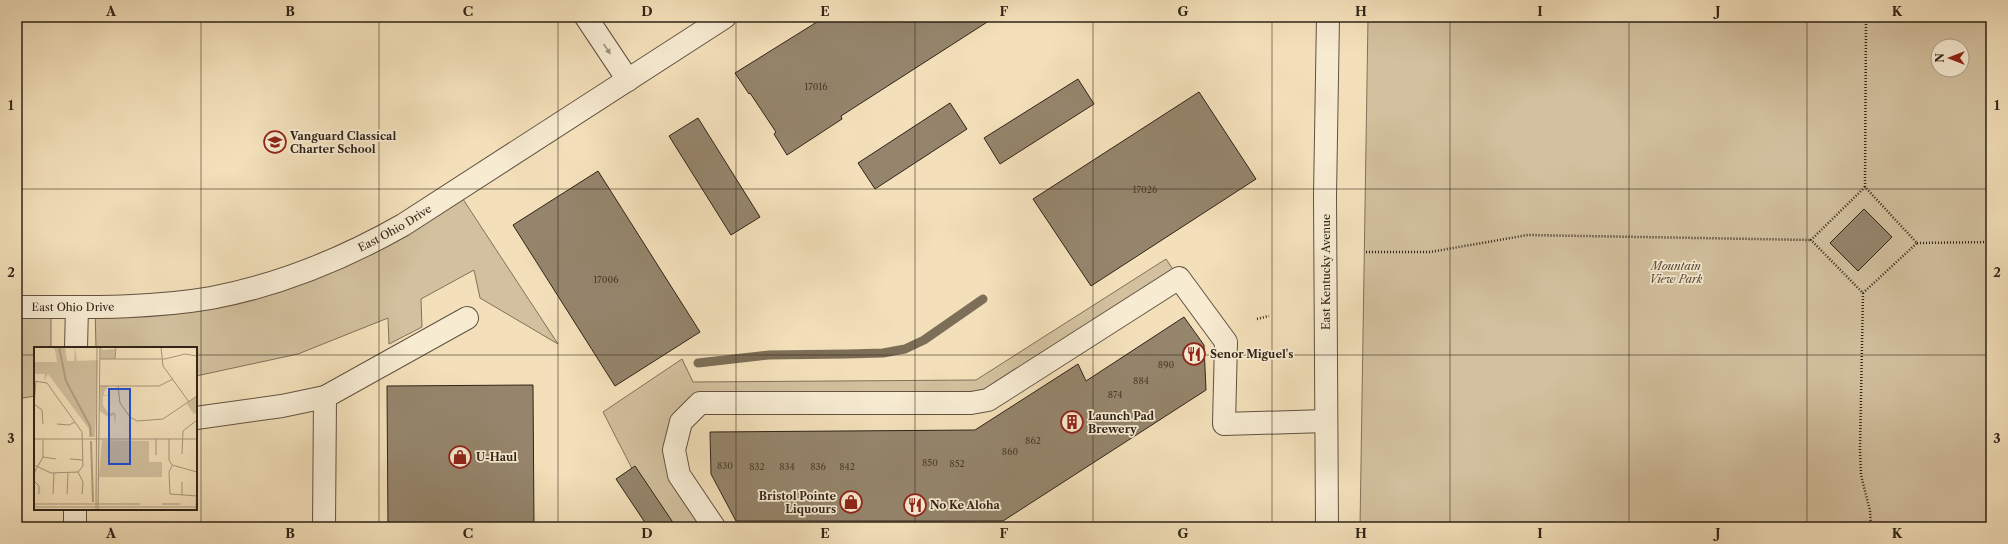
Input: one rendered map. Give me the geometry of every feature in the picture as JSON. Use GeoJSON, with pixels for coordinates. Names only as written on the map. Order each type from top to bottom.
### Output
{"type":"FeatureCollection","features":[{"type":"Feature","properties":{"kind":"street"},"geometry":{"type":"LineString","coordinates":[[586,17],[628,80]]}},
{"type":"Feature","properties":{"kind":"street","name":"East Ohio Drive"},"geometry":{"type":"LineString","coordinates":[[17,307],[146,305],[212,298],[268,284],[315,268],[355,251],[403,225],[725,17]]}},
{"type":"Feature","properties":{"kind":"street","name":"East Kentucky Avenue"},"geometry":{"type":"LineString","coordinates":[[1327,527],[1325,196],[1328,17]]}},
{"type":"Feature","properties":{"kind":"street"},"geometry":{"type":"LineString","coordinates":[[714,527],[679,475],[674,450],[681,422],[700,403],[972,403],[988,400],[1179,278],[1226,342],[1224,424],[1326,421]]}},
{"type":"Feature","properties":{"kind":"street"},"geometry":{"type":"LineString","coordinates":[[76,347],[77,306]]}},
{"type":"Feature","properties":{"kind":"street"},"geometry":{"type":"LineString","coordinates":[[197,418],[282,406],[325,397],[467,318]]}},
{"type":"Feature","properties":{"kind":"street"},"geometry":{"type":"LineString","coordinates":[[324,527],[325,397]]}},
{"type":"Feature","properties":{"kind":"street"},"geometry":{"type":"LineString","coordinates":[[75,510],[75,527]]}},
{"type":"Feature","properties":{"kind":"path"},"geometry":{"type":"LineString","coordinates":[[1866,17],[1865,187],[1917,242]]}},
{"type":"Feature","properties":{"kind":"path"},"geometry":{"type":"LineString","coordinates":[[1811,240],[1865,187]]}},
{"type":"Feature","properties":{"kind":"path"},"geometry":{"type":"LineString","coordinates":[[1366,252],[1430,252],[1528,235],[1811,240],[1863,293]]}},
{"type":"Feature","properties":{"kind":"path"},"geometry":{"type":"LineString","coordinates":[[1871,527],[1870,511],[1861,475],[1860,450],[1863,293],[1917,242],[1991,242]]}},
{"type":"Feature","properties":{"kind":"path"},"geometry":{"type":"LineString","coordinates":[[1257,318],[1269,316]]}},
{"type":"Feature","properties":{"kind":"path"},"geometry":{"type":"LineString","coordinates":[[956,527],[964,524],[971,527]]}},
{"type":"Feature","properties":{"kind":"path"},"geometry":{"type":"LineString","coordinates":[[1245,525],[1286,525]]}},
{"type":"Feature","properties":{"kind":"green space","name":"Mountain View Park"},"geometry":{"type":"Polygon","coordinates":[[[1368,17],[1991,17],[1991,527],[1360,527],[1368,17]]]}},
{"type":"Feature","properties":{"kind":"green space"},"geometry":{"type":"Polygon","coordinates":[[[457,190],[558,344],[480,298],[474,270],[421,299],[422,327],[389,344],[388,318],[298,354],[197,376],[197,347],[96,347],[95,307],[247,290],[457,190]]]}},
{"type":"Feature","properties":{"kind":"green space"},"geometry":{"type":"Polygon","coordinates":[[[1166,259],[1179,278],[988,400],[700,403],[674,450],[714,527],[662,527],[603,412],[682,359],[693,382],[976,380],[1166,259]]]}},
{"type":"Feature","properties":{"kind":"green space"},"geometry":{"type":"Polygon","coordinates":[[[17,307],[51,307],[51,347],[34,347],[34,396],[17,399],[17,307]]]}},
{"type":"Feature","properties":{"kind":"building"},"geometry":{"type":"Polygon","coordinates":[[[825,17],[995,17],[841,116],[842,119],[787,155],[774,134],[776,132],[735,73],[825,17]]]}},
{"type":"Feature","properties":{"kind":"building"},"geometry":{"type":"Polygon","coordinates":[[[1078,79],[1094,104],[1000,164],[984,138],[1078,79]]]}},
{"type":"Feature","properties":{"kind":"building"},"geometry":{"type":"Polygon","coordinates":[[[1199,92],[1256,179],[1091,286],[1033,199],[1199,92]]]}},
{"type":"Feature","properties":{"kind":"building"},"geometry":{"type":"Polygon","coordinates":[[[950,103],[967,129],[875,189],[858,163],[950,103]]]}},
{"type":"Feature","properties":{"kind":"building"},"geometry":{"type":"Polygon","coordinates":[[[698,118],[760,217],[731,235],[669,136],[698,118]]]}},
{"type":"Feature","properties":{"kind":"building"},"geometry":{"type":"Polygon","coordinates":[[[598,171],[700,332],[615,386],[513,225],[598,171]]]}},
{"type":"Feature","properties":{"kind":"building"},"geometry":{"type":"Polygon","coordinates":[[[1864,209],[1892,237],[1858,271],[1830,243],[1864,209]]]}},
{"type":"Feature","properties":{"kind":"building","name":"Launch Pad Brewery"},"geometry":{"type":"Polygon","coordinates":[[[1184,317],[1204,345],[1206,390],[1003,521],[736,521],[711,474],[710,432],[975,430],[1078,364],[1086,381],[1184,317]]]}},
{"type":"Feature","properties":{"kind":"building","name":"U-Haul"},"geometry":{"type":"Polygon","coordinates":[[[533,385],[534,527],[388,527],[387,386],[533,385]]]}},
{"type":"Feature","properties":{"kind":"building"},"geometry":{"type":"Polygon","coordinates":[[[635,466],[676,527],[648,527],[616,479],[635,466]]]}},
{"type":"Feature","properties":{"kind":"waterway"},"geometry":{"type":"LineString","coordinates":[[698,363],[769,355],[883,353],[905,349],[924,340],[983,299]]}},
{"type":"Feature","properties":{"kind":"place","name":"Vanguard Classical Charter School"},"geometry":{"type":"Point","coordinates":[275,142]}},
{"type":"Feature","properties":{"kind":"place","name":"Senor Miguel's"},"geometry":{"type":"Point","coordinates":[1194,354]}},
{"type":"Feature","properties":{"kind":"place","name":"Launch Pad Brewery"},"geometry":{"type":"Point","coordinates":[1072,422]}},
{"type":"Feature","properties":{"kind":"place","name":"U-Haul"},"geometry":{"type":"Point","coordinates":[460,457]}},
{"type":"Feature","properties":{"kind":"place","name":"Bristol Pointe Liquours"},"geometry":{"type":"Point","coordinates":[851,502]}},
{"type":"Feature","properties":{"kind":"place","name":"No Ke Aloha"},"geometry":{"type":"Point","coordinates":[915,505]}}]}
